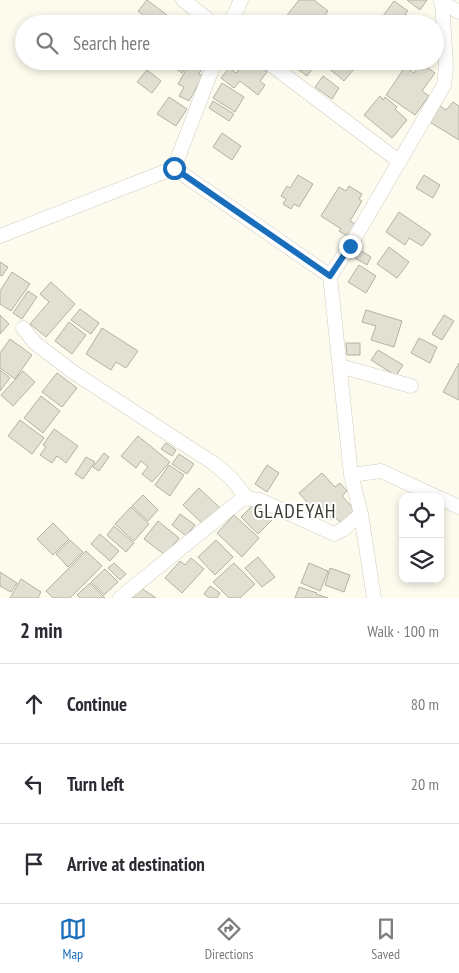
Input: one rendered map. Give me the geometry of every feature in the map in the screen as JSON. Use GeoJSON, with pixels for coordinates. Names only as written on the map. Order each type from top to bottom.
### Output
{"type":"FeatureCollection","features":[{"type":"Feature","properties":{"kind":"street"},"geometry":{"type":"LineString","coordinates":[[183,0],[202,15]]}},
{"type":"Feature","properties":{"kind":"street"},"geometry":{"type":"LineString","coordinates":[[234,15],[241,0]]}},
{"type":"Feature","properties":{"kind":"street"},"geometry":{"type":"LineString","coordinates":[[442,1],[459,12]]}},
{"type":"Feature","properties":{"kind":"street"},"geometry":{"type":"LineString","coordinates":[[442,1],[443,15]]}},
{"type":"Feature","properties":{"kind":"street"},"geometry":{"type":"LineString","coordinates":[[374,598],[353,475],[330,276],[400,162],[444,85],[446,67],[444,34]]}},
{"type":"Feature","properties":{"kind":"street"},"geometry":{"type":"LineString","coordinates":[[0,236],[174,168],[212,70]]}},
{"type":"Feature","properties":{"kind":"street"},"geometry":{"type":"LineString","coordinates":[[278,70],[400,162]]}},
{"type":"Feature","properties":{"kind":"street"},"geometry":{"type":"LineString","coordinates":[[174,168],[330,276]]}},
{"type":"Feature","properties":{"kind":"street"},"geometry":{"type":"LineString","coordinates":[[23,328],[35,343],[73,372],[213,463],[230,478],[247,498],[269,503],[334,534],[344,529],[361,514]]}},
{"type":"Feature","properties":{"kind":"street"},"geometry":{"type":"LineString","coordinates":[[340,366],[411,386]]}},
{"type":"Feature","properties":{"kind":"street"},"geometry":{"type":"LineString","coordinates":[[353,475],[381,471],[428,493]]}},
{"type":"Feature","properties":{"kind":"street"},"geometry":{"type":"LineString","coordinates":[[120,598],[247,498]]}},
{"type":"Feature","properties":{"kind":"street"},"geometry":{"type":"LineString","coordinates":[[444,500],[459,507]]}},
{"type":"Feature","properties":{"kind":"building"},"geometry":{"type":"Polygon","coordinates":[[[147,0],[167,15],[143,15],[138,11],[147,0]]]}},
{"type":"Feature","properties":{"kind":"building"},"geometry":{"type":"Polygon","coordinates":[[[299,0],[314,0],[328,11],[325,15],[287,15],[299,0]]]}},
{"type":"Feature","properties":{"kind":"building"},"geometry":{"type":"Polygon","coordinates":[[[407,0],[427,0],[420,10],[407,0]]]}},
{"type":"Feature","properties":{"kind":"building"},"geometry":{"type":"Polygon","coordinates":[[[394,1],[408,11],[405,14],[406,15],[384,15],[394,1]]]}},
{"type":"Feature","properties":{"kind":"building"},"geometry":{"type":"Polygon","coordinates":[[[147,70],[161,81],[152,93],[137,82],[147,70]]]}},
{"type":"Feature","properties":{"kind":"building"},"geometry":{"type":"Polygon","coordinates":[[[186,70],[201,70],[199,74],[203,76],[189,101],[179,96],[184,87],[178,84],[186,70]]]}},
{"type":"Feature","properties":{"kind":"building"},"geometry":{"type":"Polygon","coordinates":[[[227,70],[236,73],[239,70],[264,70],[267,72],[260,81],[265,85],[258,95],[240,81],[234,88],[221,78],[227,70]]]}},
{"type":"Feature","properties":{"kind":"building"},"geometry":{"type":"Polygon","coordinates":[[[299,70],[311,70],[307,76],[299,70]]]}},
{"type":"Feature","properties":{"kind":"building"},"geometry":{"type":"Polygon","coordinates":[[[331,70],[353,70],[344,81],[331,70]]]}},
{"type":"Feature","properties":{"kind":"building"},"geometry":{"type":"Polygon","coordinates":[[[403,70],[410,70],[414,73],[416,70],[431,70],[435,73],[422,91],[429,96],[415,115],[386,95],[403,70]]]}},
{"type":"Feature","properties":{"kind":"building"},"geometry":{"type":"Polygon","coordinates":[[[323,76],[339,88],[332,99],[315,87],[323,76]]]}},
{"type":"Feature","properties":{"kind":"building"},"geometry":{"type":"Polygon","coordinates":[[[222,83],[244,97],[235,112],[213,98],[222,83]]]}},
{"type":"Feature","properties":{"kind":"building"},"geometry":{"type":"Polygon","coordinates":[[[380,96],[383,100],[385,97],[397,107],[395,109],[407,120],[392,138],[364,115],[380,96]]]}},
{"type":"Feature","properties":{"kind":"building"},"geometry":{"type":"Polygon","coordinates":[[[169,97],[187,109],[176,126],[157,114],[169,97]]]}},
{"type":"Feature","properties":{"kind":"building"},"geometry":{"type":"Polygon","coordinates":[[[213,101],[234,114],[229,121],[209,108],[213,101]]]}},
{"type":"Feature","properties":{"kind":"building"},"geometry":{"type":"Polygon","coordinates":[[[453,102],[459,106],[459,140],[428,121],[439,105],[446,110],[453,102]]]}},
{"type":"Feature","properties":{"kind":"building"},"geometry":{"type":"Polygon","coordinates":[[[222,133],[241,146],[232,160],[213,147],[222,133]]]}},
{"type":"Feature","properties":{"kind":"building"},"geometry":{"type":"Polygon","coordinates":[[[298,175],[313,184],[299,207],[294,204],[291,209],[283,204],[286,199],[281,196],[287,186],[290,188],[298,175]]]}},
{"type":"Feature","properties":{"kind":"building"},"geometry":{"type":"Polygon","coordinates":[[[424,175],[440,185],[433,198],[416,188],[424,175]]]}},
{"type":"Feature","properties":{"kind":"building"},"geometry":{"type":"Polygon","coordinates":[[[349,186],[362,194],[359,199],[362,201],[350,221],[359,226],[351,238],[321,216],[339,187],[346,191],[349,186]]]}},
{"type":"Feature","properties":{"kind":"building"},"geometry":{"type":"Polygon","coordinates":[[[399,212],[431,234],[422,246],[409,238],[405,245],[386,232],[399,212]]]}},
{"type":"Feature","properties":{"kind":"building"},"geometry":{"type":"Polygon","coordinates":[[[389,247],[409,262],[397,278],[377,264],[389,247]]]}},
{"type":"Feature","properties":{"kind":"building"},"geometry":{"type":"Polygon","coordinates":[[[360,250],[371,257],[367,265],[355,258],[360,250]]]}},
{"type":"Feature","properties":{"kind":"building"},"geometry":{"type":"Polygon","coordinates":[[[0,262],[8,267],[2,276],[0,275],[0,262]]]}},
{"type":"Feature","properties":{"kind":"building"},"geometry":{"type":"Polygon","coordinates":[[[359,265],[376,276],[366,293],[348,282],[359,265]]]}},
{"type":"Feature","properties":{"kind":"building"},"geometry":{"type":"Polygon","coordinates":[[[12,272],[30,284],[11,311],[0,304],[0,291],[12,272]]]}},
{"type":"Feature","properties":{"kind":"building"},"geometry":{"type":"Polygon","coordinates":[[[51,282],[75,304],[46,337],[30,324],[49,302],[40,294],[51,282]]]}},
{"type":"Feature","properties":{"kind":"building"},"geometry":{"type":"Polygon","coordinates":[[[28,291],[37,297],[22,319],[13,313],[28,291]]]}},
{"type":"Feature","properties":{"kind":"building"},"geometry":{"type":"Polygon","coordinates":[[[80,309],[99,323],[91,334],[71,320],[80,309]]]}},
{"type":"Feature","properties":{"kind":"building"},"geometry":{"type":"Polygon","coordinates":[[[366,310],[402,321],[394,347],[371,340],[376,326],[362,322],[366,310]]]}},
{"type":"Feature","properties":{"kind":"building"},"geometry":{"type":"Polygon","coordinates":[[[0,315],[9,324],[0,334],[0,315]]]}},
{"type":"Feature","properties":{"kind":"building"},"geometry":{"type":"Polygon","coordinates":[[[444,315],[454,321],[442,340],[432,334],[444,315]]]}},
{"type":"Feature","properties":{"kind":"building"},"geometry":{"type":"Polygon","coordinates":[[[69,322],[86,335],[72,354],[55,341],[69,322]]]}},
{"type":"Feature","properties":{"kind":"building"},"geometry":{"type":"Polygon","coordinates":[[[102,328],[138,351],[126,368],[116,362],[111,370],[86,354],[102,328]]]}},
{"type":"Feature","properties":{"kind":"building"},"geometry":{"type":"Polygon","coordinates":[[[419,338],[437,347],[430,363],[411,353],[419,338]]]}},
{"type":"Feature","properties":{"kind":"building"},"geometry":{"type":"Polygon","coordinates":[[[10,339],[32,355],[15,379],[0,368],[0,353],[10,339]]]}},
{"type":"Feature","properties":{"kind":"building"},"geometry":{"type":"Polygon","coordinates":[[[346,343],[360,343],[360,355],[347,355],[346,343]]]}},
{"type":"Feature","properties":{"kind":"building"},"geometry":{"type":"Polygon","coordinates":[[[378,350],[403,365],[396,376],[371,360],[378,350]]]}},
{"type":"Feature","properties":{"kind":"building"},"geometry":{"type":"Polygon","coordinates":[[[459,363],[459,400],[443,392],[459,363]]]}},
{"type":"Feature","properties":{"kind":"building"},"geometry":{"type":"Polygon","coordinates":[[[0,370],[10,378],[0,391],[0,370]]]}},
{"type":"Feature","properties":{"kind":"building"},"geometry":{"type":"Polygon","coordinates":[[[23,371],[35,382],[13,406],[1,395],[23,371]]]}},
{"type":"Feature","properties":{"kind":"building"},"geometry":{"type":"Polygon","coordinates":[[[57,373],[77,388],[62,407],[42,392],[57,373]]]}},
{"type":"Feature","properties":{"kind":"building"},"geometry":{"type":"Polygon","coordinates":[[[41,396],[60,411],[43,433],[24,418],[41,396]]]}},
{"type":"Feature","properties":{"kind":"building"},"geometry":{"type":"Polygon","coordinates":[[[20,420],[44,438],[32,454],[8,436],[20,420]]]}},
{"type":"Feature","properties":{"kind":"building"},"geometry":{"type":"Polygon","coordinates":[[[54,429],[78,446],[66,463],[57,456],[52,463],[40,455],[46,447],[43,445],[54,429]]]}},
{"type":"Feature","properties":{"kind":"building"},"geometry":{"type":"Polygon","coordinates":[[[138,436],[170,462],[152,482],[142,474],[148,467],[141,461],[136,468],[121,456],[138,436]]]}},
{"type":"Feature","properties":{"kind":"building"},"geometry":{"type":"Polygon","coordinates":[[[166,443],[176,450],[172,456],[161,449],[166,443]]]}},
{"type":"Feature","properties":{"kind":"building"},"geometry":{"type":"Polygon","coordinates":[[[104,453],[109,457],[99,471],[93,467],[104,453]]]}},
{"type":"Feature","properties":{"kind":"building"},"geometry":{"type":"Polygon","coordinates":[[[179,454],[194,464],[187,474],[172,464],[179,454]]]}},
{"type":"Feature","properties":{"kind":"building"},"geometry":{"type":"Polygon","coordinates":[[[86,457],[95,462],[83,479],[75,474],[86,457]]]}},
{"type":"Feature","properties":{"kind":"building"},"geometry":{"type":"Polygon","coordinates":[[[169,465],[184,475],[170,496],[155,485],[169,465]]]}},
{"type":"Feature","properties":{"kind":"building"},"geometry":{"type":"Polygon","coordinates":[[[267,465],[279,473],[267,492],[255,484],[267,465]]]}},
{"type":"Feature","properties":{"kind":"building"},"geometry":{"type":"Polygon","coordinates":[[[322,473],[335,487],[340,483],[347,491],[342,496],[355,510],[341,523],[335,517],[332,520],[324,510],[318,515],[299,493],[322,473]]]}},
{"type":"Feature","properties":{"kind":"building"},"geometry":{"type":"Polygon","coordinates":[[[199,488],[220,508],[204,525],[183,505],[199,488]]]}},
{"type":"Feature","properties":{"kind":"building"},"geometry":{"type":"Polygon","coordinates":[[[143,495],[158,510],[148,521],[132,506],[143,495]]]}},
{"type":"Feature","properties":{"kind":"building"},"geometry":{"type":"Polygon","coordinates":[[[255,503],[272,520],[258,534],[241,517],[255,503]]]}},
{"type":"Feature","properties":{"kind":"building"},"geometry":{"type":"Polygon","coordinates":[[[131,507],[149,524],[134,541],[115,524],[131,507]]]}},
{"type":"Feature","properties":{"kind":"building"},"geometry":{"type":"Polygon","coordinates":[[[180,514],[195,525],[186,536],[172,525],[180,514]]]}},
{"type":"Feature","properties":{"kind":"building"},"geometry":{"type":"Polygon","coordinates":[[[234,515],[259,538],[242,557],[217,533],[234,515]]]}},
{"type":"Feature","properties":{"kind":"building"},"geometry":{"type":"Polygon","coordinates":[[[158,521],[179,538],[165,555],[144,539],[158,521]]]}},
{"type":"Feature","properties":{"kind":"building"},"geometry":{"type":"Polygon","coordinates":[[[53,523],[69,539],[53,555],[37,539],[53,523]]]}},
{"type":"Feature","properties":{"kind":"building"},"geometry":{"type":"Polygon","coordinates":[[[114,526],[134,543],[126,552],[107,535],[114,526]]]}},
{"type":"Feature","properties":{"kind":"building"},"geometry":{"type":"Polygon","coordinates":[[[100,534],[119,551],[110,561],[91,544],[100,534]]]}},
{"type":"Feature","properties":{"kind":"building"},"geometry":{"type":"Polygon","coordinates":[[[70,540],[83,552],[68,567],[56,554],[70,540]]]}},
{"type":"Feature","properties":{"kind":"building"},"geometry":{"type":"Polygon","coordinates":[[[216,540],[233,557],[215,575],[198,557],[216,540]]]}},
{"type":"Feature","properties":{"kind":"building"},"geometry":{"type":"Polygon","coordinates":[[[86,551],[102,566],[70,598],[53,598],[46,591],[86,551]]]}},
{"type":"Feature","properties":{"kind":"building"},"geometry":{"type":"Polygon","coordinates":[[[258,557],[275,577],[262,587],[245,568],[258,557]]]}},
{"type":"Feature","properties":{"kind":"building"},"geometry":{"type":"Polygon","coordinates":[[[191,558],[204,569],[182,593],[165,578],[180,561],[185,565],[191,558]]]}},
{"type":"Feature","properties":{"kind":"building"},"geometry":{"type":"Polygon","coordinates":[[[114,563],[126,574],[120,580],[108,568],[114,563]]]}},
{"type":"Feature","properties":{"kind":"building"},"geometry":{"type":"Polygon","coordinates":[[[234,563],[255,584],[240,598],[229,598],[213,582],[234,563]]]}},
{"type":"Feature","properties":{"kind":"building"},"geometry":{"type":"Polygon","coordinates":[[[309,563],[328,571],[320,591],[301,583],[309,563]]]}},
{"type":"Feature","properties":{"kind":"building"},"geometry":{"type":"Polygon","coordinates":[[[330,568],[350,575],[344,592],[325,585],[330,568]]]}},
{"type":"Feature","properties":{"kind":"building"},"geometry":{"type":"Polygon","coordinates":[[[105,569],[118,582],[104,595],[91,582],[105,569]]]}},
{"type":"Feature","properties":{"kind":"building"},"geometry":{"type":"Polygon","coordinates":[[[0,572],[17,583],[11,592],[0,586],[0,572]]]}},
{"type":"Feature","properties":{"kind":"building"},"geometry":{"type":"Polygon","coordinates":[[[21,579],[41,592],[38,598],[10,598],[21,579]]]}},
{"type":"Feature","properties":{"kind":"building"},"geometry":{"type":"Polygon","coordinates":[[[90,583],[105,598],[80,598],[77,595],[90,583]]]}},
{"type":"Feature","properties":{"kind":"building"},"geometry":{"type":"Polygon","coordinates":[[[138,586],[156,598],[131,598],[138,586]]]}},
{"type":"Feature","properties":{"kind":"building"},"geometry":{"type":"Polygon","coordinates":[[[210,586],[220,593],[217,598],[209,598],[204,594],[210,586]]]}},
{"type":"Feature","properties":{"kind":"building"},"geometry":{"type":"Polygon","coordinates":[[[299,587],[317,593],[328,598],[295,598],[299,587]]]}},
{"type":"Feature","properties":{"kind":"district","name":"GLADEYAH"},"geometry":{"type":"Point","coordinates":[295,511]}},
{"type":"Feature","properties":{"kind":"route"},"geometry":{"type":"LineString","coordinates":[[174,168],[330,276],[350,246]]}}]}
